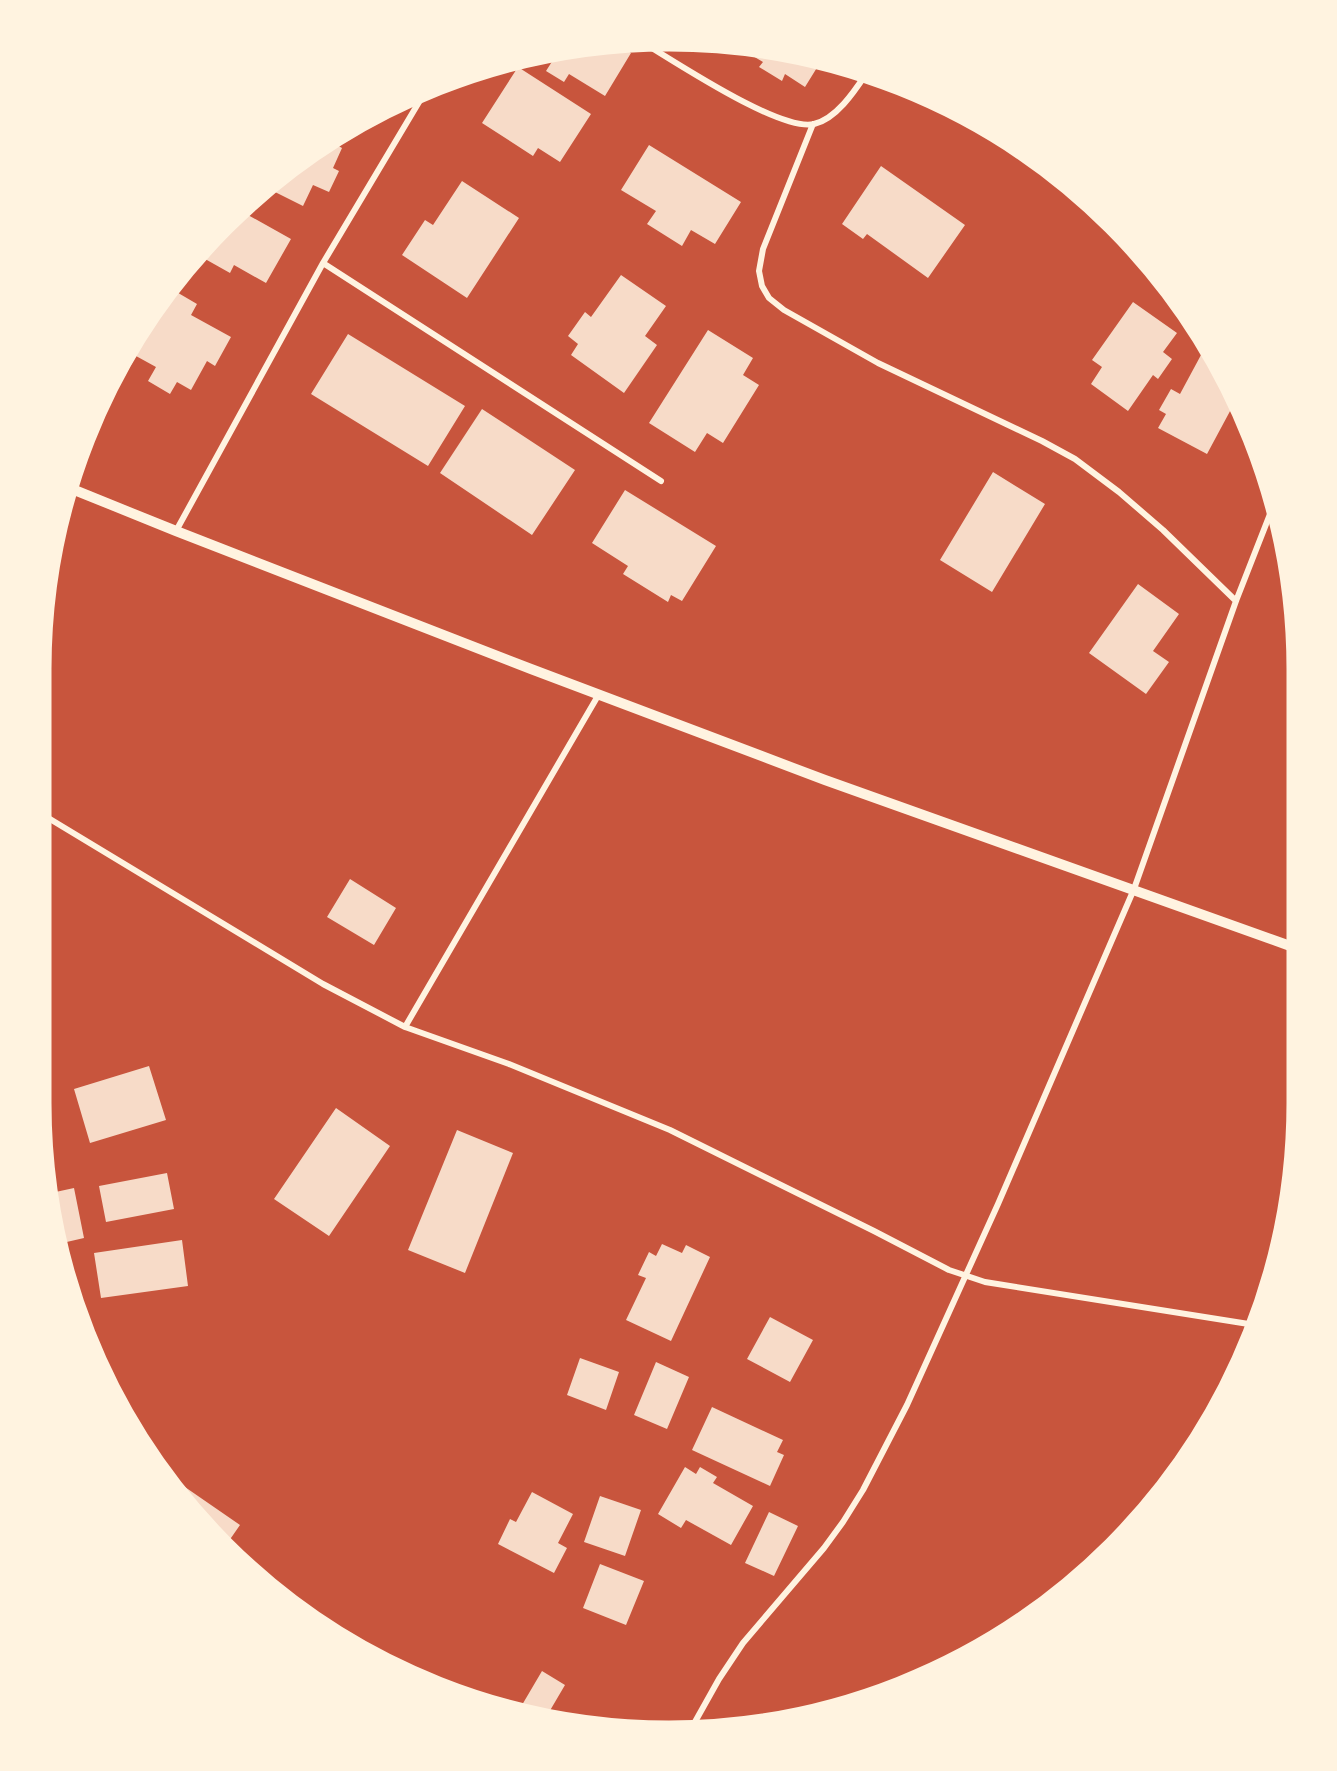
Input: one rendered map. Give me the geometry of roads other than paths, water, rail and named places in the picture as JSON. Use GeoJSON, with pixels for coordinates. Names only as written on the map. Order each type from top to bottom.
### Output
{"type":"FeatureCollection","features":[{"type":"Feature","properties":{"kind":"street"},"geometry":{"type":"LineString","coordinates":[[656,50],[762,112],[801,124],[813,124],[828,117],[861,80]]}},
{"type":"Feature","properties":{"kind":"street"},"geometry":{"type":"LineString","coordinates":[[176,531],[323,263],[419,103]]}},
{"type":"Feature","properties":{"kind":"street"},"geometry":{"type":"LineString","coordinates":[[813,124],[763,249],[759,271],[762,286],[769,298],[784,310],[878,363],[1075,459],[1119,492],[1236,601]]}},
{"type":"Feature","properties":{"kind":"street"},"geometry":{"type":"LineString","coordinates":[[323,263],[661,481]]}},
{"type":"Feature","properties":{"kind":"street"},"geometry":{"type":"LineString","coordinates":[[76,490],[176,531],[825,780],[1288,945]]}},
{"type":"Feature","properties":{"kind":"street"},"geometry":{"type":"LineString","coordinates":[[696,1721],[743,1643],[824,1548],[863,1490],[907,1405],[1134,889],[1236,601],[1268,518]]}},
{"type":"Feature","properties":{"kind":"street"},"geometry":{"type":"LineString","coordinates":[[405,1027],[599,694]]}},
{"type":"Feature","properties":{"kind":"street"},"geometry":{"type":"LineString","coordinates":[[50,819],[323,984],[405,1027],[509,1064],[670,1130],[965,1277],[1246,1324]]}}]}
